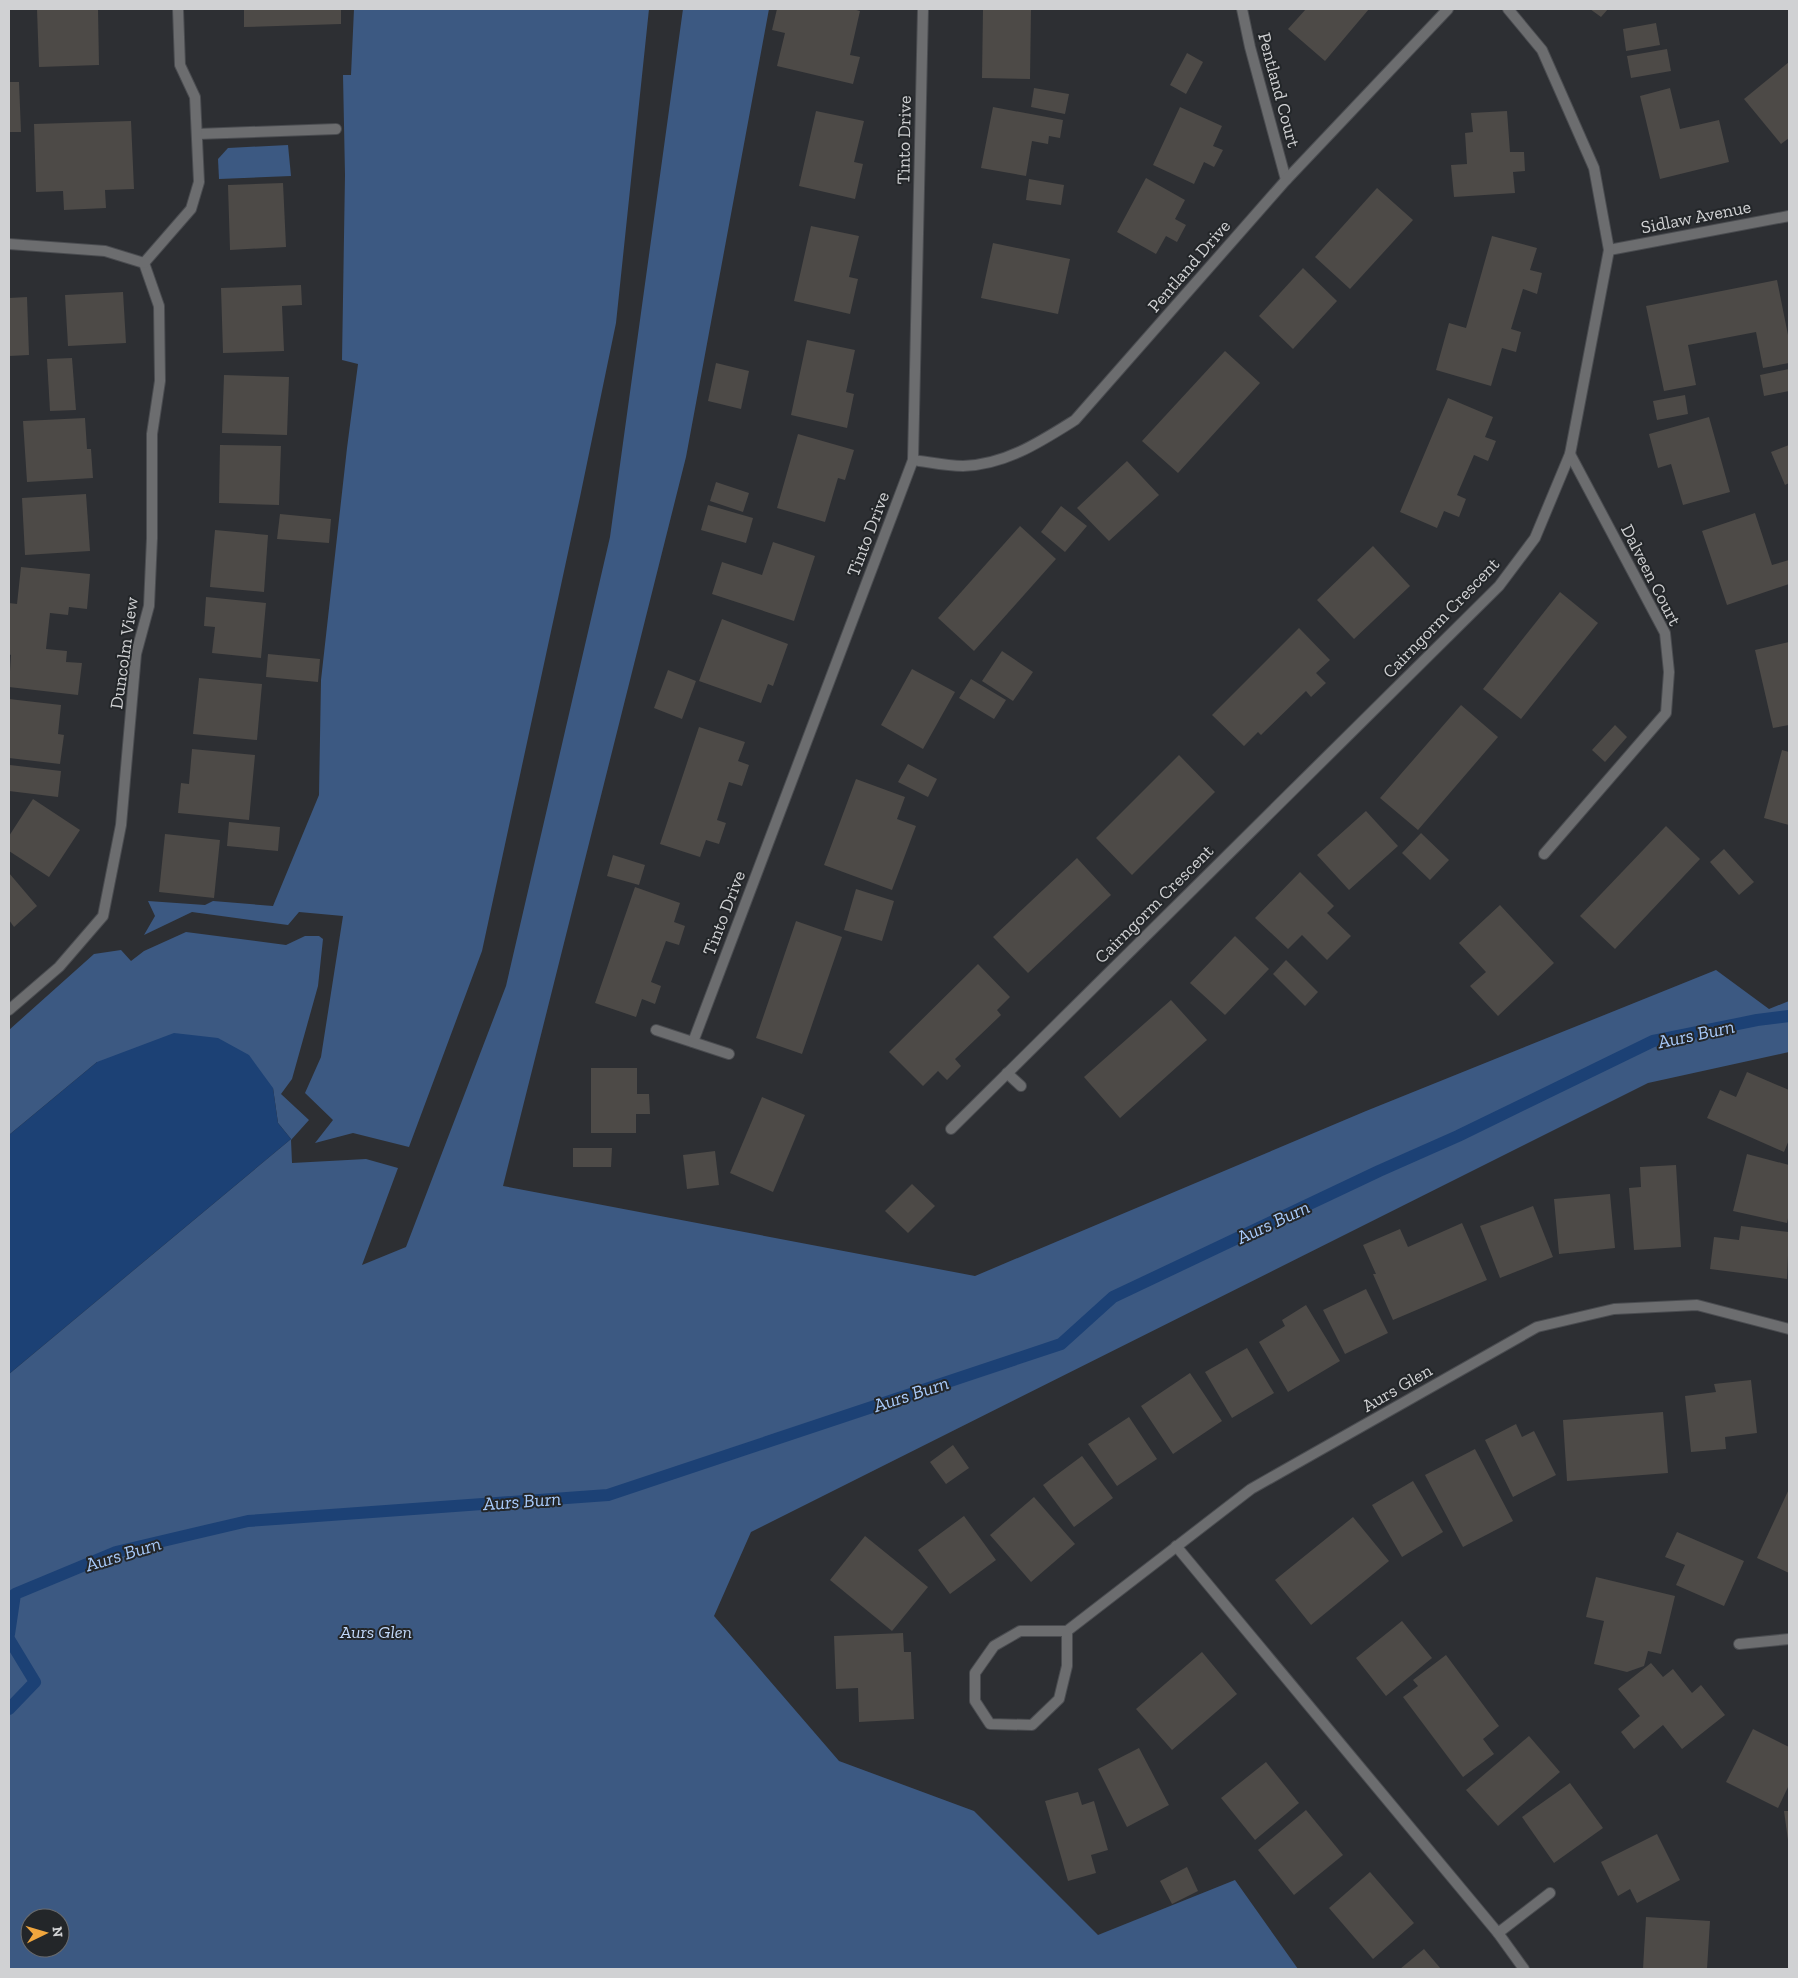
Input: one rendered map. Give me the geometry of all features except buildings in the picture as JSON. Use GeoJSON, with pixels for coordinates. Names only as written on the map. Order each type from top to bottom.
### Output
{"type":"FeatureCollection","features":[{"type":"Feature","properties":{"kind":"street"},"geometry":{"type":"LineString","coordinates":[[9,244],[104,251],[144,263],[192,209],[199,182],[196,97],[180,65],[178,9]]}},
{"type":"Feature","properties":{"kind":"street","name":"Tinto Drive"},"geometry":{"type":"LineString","coordinates":[[692,1042],[913,460],[923,9]]}},
{"type":"Feature","properties":{"kind":"street","name":"Pentland Court"},"geometry":{"type":"LineString","coordinates":[[1242,9],[1250,47],[1286,180]]}},
{"type":"Feature","properties":{"kind":"street","name":"Pentland Drive"},"geometry":{"type":"LineString","coordinates":[[913,460],[962,466],[994,461],[1032,447],[1075,420],[1286,180],[1448,9]]}},
{"type":"Feature","properties":{"kind":"street","name":"Cairngorm Crescent"},"geometry":{"type":"LineString","coordinates":[[951,1129],[1499,586],[1535,538],[1570,454],[1609,250],[1594,168],[1542,50],[1508,9]]}},
{"type":"Feature","properties":{"kind":"street"},"geometry":{"type":"LineString","coordinates":[[197,134],[336,128]]}},
{"type":"Feature","properties":{"kind":"street","name":"Sidlaw Avenue"},"geometry":{"type":"LineString","coordinates":[[1609,250],[1789,216]]}},
{"type":"Feature","properties":{"kind":"street","name":"Duncolm View"},"geometry":{"type":"LineString","coordinates":[[9,1010],[59,967],[103,916],[121,825],[136,654],[149,606],[152,538],[152,434],[160,381],[159,306],[144,263]]}},
{"type":"Feature","properties":{"kind":"street","name":"Dalveen Court"},"geometry":{"type":"LineString","coordinates":[[1544,854],[1666,713],[1669,672],[1665,633],[1570,454]]}},
{"type":"Feature","properties":{"kind":"street"},"geometry":{"type":"LineString","coordinates":[[656,1030],[729,1054]]}},
{"type":"Feature","properties":{"kind":"street"},"geometry":{"type":"LineString","coordinates":[[1007,1073],[1021,1086]]}},
{"type":"Feature","properties":{"kind":"street","name":"Aurs Glen"},"geometry":{"type":"LineString","coordinates":[[1067,1631],[1251,1489],[1536,1327],[1614,1309],[1697,1305],[1789,1329]]}},
{"type":"Feature","properties":{"kind":"street"},"geometry":{"type":"LineString","coordinates":[[1176,1546],[1498,1933],[1524,1969]]}},
{"type":"Feature","properties":{"kind":"street"},"geometry":{"type":"LineString","coordinates":[[1067,1631],[1068,1666],[1059,1699],[1032,1725],[990,1724],[975,1701],[975,1673],[994,1646],[1020,1632],[1067,1631]]}},
{"type":"Feature","properties":{"kind":"street"},"geometry":{"type":"LineString","coordinates":[[1739,1644],[1789,1638]]}},
{"type":"Feature","properties":{"kind":"street"},"geometry":{"type":"LineString","coordinates":[[1498,1933],[1550,1893]]}},
{"type":"Feature","properties":{"kind":"green space"},"geometry":{"type":"Polygon","coordinates":[[[354,9],[649,9],[616,323],[580,497],[482,951],[409,1147],[353,1133],[315,1143],[333,1120],[305,1093],[321,1057],[343,916],[299,912],[288,925],[192,912],[144,935],[155,916],[148,901],[205,905],[213,901],[273,906],[319,795],[321,680],[358,364],[342,360],[345,175],[343,75],[351,75],[354,9]]]}},
{"type":"Feature","properties":{"kind":"green space","name":"Aurs Glen"},"geometry":{"type":"Polygon","coordinates":[[[683,9],[769,9],[686,457],[503,1186],[975,1276],[1366,1111],[1716,970],[1769,1009],[1789,1001],[1789,1052],[1648,1083],[751,1532],[714,1616],[839,1761],[974,1811],[1098,1935],[1235,1880],[1298,1969],[9,1969],[9,1374],[291,1139],[278,1123],[273,1088],[97,1062],[9,1135],[9,1030],[94,954],[121,950],[131,961],[144,951],[186,932],[286,945],[305,936],[319,936],[323,939],[318,986],[292,1079],[281,1094],[309,1120],[291,1140],[292,1163],[366,1159],[398,1168],[362,1265],[406,1247],[506,986],[610,537],[683,9]]]}},
{"type":"Feature","properties":{"kind":"green space"},"geometry":{"type":"Polygon","coordinates":[[[288,145],[291,176],[219,179],[218,159],[228,148],[288,145]]]}},
{"type":"Feature","properties":{"kind":"shaded area"},"geometry":{"type":"Polygon","coordinates":[[[174,1033],[218,1038],[249,1055],[273,1088],[278,1123],[291,1139],[9,1374],[9,1135],[97,1062],[174,1033]]]}},
{"type":"Feature","properties":{"kind":"waterway","name":"Aurs Burn"},"geometry":{"type":"LineString","coordinates":[[9,1634],[15,1594],[116,1552],[248,1521],[608,1495],[1061,1344],[1113,1297],[1379,1171],[1458,1136],[1653,1041],[1757,1020],[1789,1016]]}},
{"type":"Feature","properties":{"kind":"waterway","name":"Aurs Burn"},"geometry":{"type":"LineString","coordinates":[[9,1639],[35,1682],[9,1709]]}}]}
